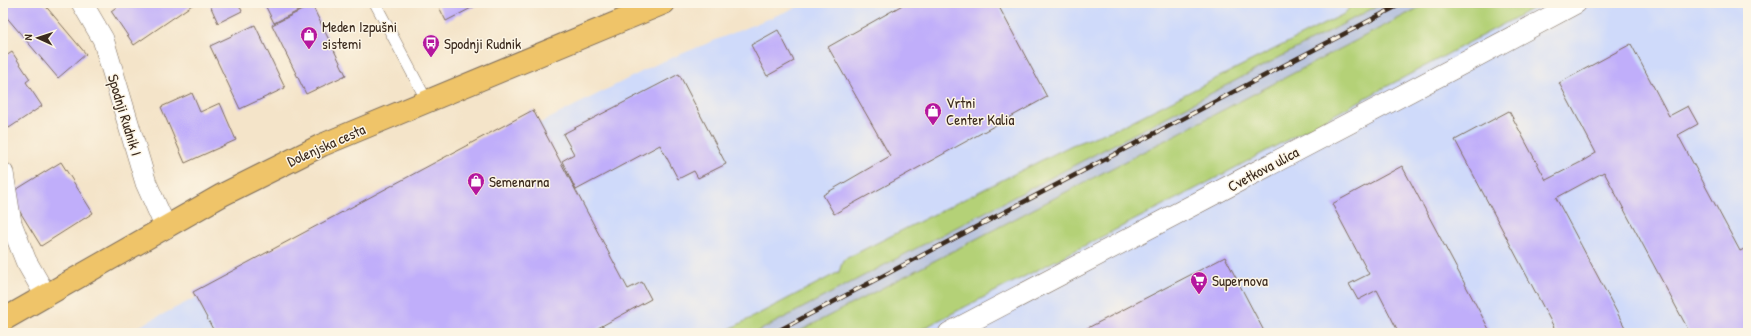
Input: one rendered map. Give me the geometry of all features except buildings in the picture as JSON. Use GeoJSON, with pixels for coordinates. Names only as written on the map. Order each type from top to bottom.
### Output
{"type":"FeatureCollection","features":[{"type":"Feature","properties":{"kind":"main road","name":"Dolenjska cesta"},"geometry":{"type":"LineString","coordinates":[[3,320],[222,195],[322,145],[664,3]]}},
{"type":"Feature","properties":{"kind":"street","name":"Spodnji Rudnik I"},"geometry":{"type":"LineString","coordinates":[[82,3],[102,40],[146,183],[166,228]]}},
{"type":"Feature","properties":{"kind":"street","name":"Cvetkova ulica"},"geometry":{"type":"LineString","coordinates":[[948,333],[1455,68],[1576,3]]}},
{"type":"Feature","properties":{"kind":"street"},"geometry":{"type":"LineString","coordinates":[[3,173],[11,223],[26,261],[46,296]]}},
{"type":"Feature","properties":{"kind":"lane"},"geometry":{"type":"LineString","coordinates":[[375,3],[427,102]]}},
{"type":"Feature","properties":{"kind":"shaded area"},"geometry":{"type":"Polygon","coordinates":[[[807,3],[1354,3],[1344,14],[1118,128],[1072,145],[843,260],[839,272],[722,333],[126,333],[659,63],[807,3]]]}},
{"type":"Feature","properties":{"kind":"shaded area"},"geometry":{"type":"Polygon","coordinates":[[[1383,3],[1428,3],[796,333],[755,333],[1383,3]]]}},
{"type":"Feature","properties":{"kind":"shaded area"},"geometry":{"type":"Polygon","coordinates":[[[1543,3],[1748,3],[1748,333],[914,333],[1201,186],[1543,3]]]}},
{"type":"Feature","properties":{"kind":"green space"},"geometry":{"type":"Polygon","coordinates":[[[1354,3],[1383,3],[755,333],[722,333],[839,272],[843,260],[1072,145],[1118,128],[1344,14],[1354,3]]]}},
{"type":"Feature","properties":{"kind":"green space"},"geometry":{"type":"Polygon","coordinates":[[[1428,3],[1543,3],[1201,186],[914,333],[796,333],[1428,3]]]}},
{"type":"Feature","properties":{"kind":"railway"},"geometry":{"type":"LineString","coordinates":[[774,333],[1403,3]]}},
{"type":"Feature","properties":{"kind":"place","name":"Meden Izpušni sistemi"},"geometry":{"type":"Point","coordinates":[309,50]}},
{"type":"Feature","properties":{"kind":"place","name":"Spodnji Rudnik"},"geometry":{"type":"Point","coordinates":[431,58]}},
{"type":"Feature","properties":{"kind":"place","name":"Vrtni Center Kalia"},"geometry":{"type":"Point","coordinates":[933,126]}},
{"type":"Feature","properties":{"kind":"place","name":"Semenarna"},"geometry":{"type":"Point","coordinates":[476,196]}},
{"type":"Feature","properties":{"kind":"place","name":"Supernova"},"geometry":{"type":"Point","coordinates":[1199,295]}}]}
